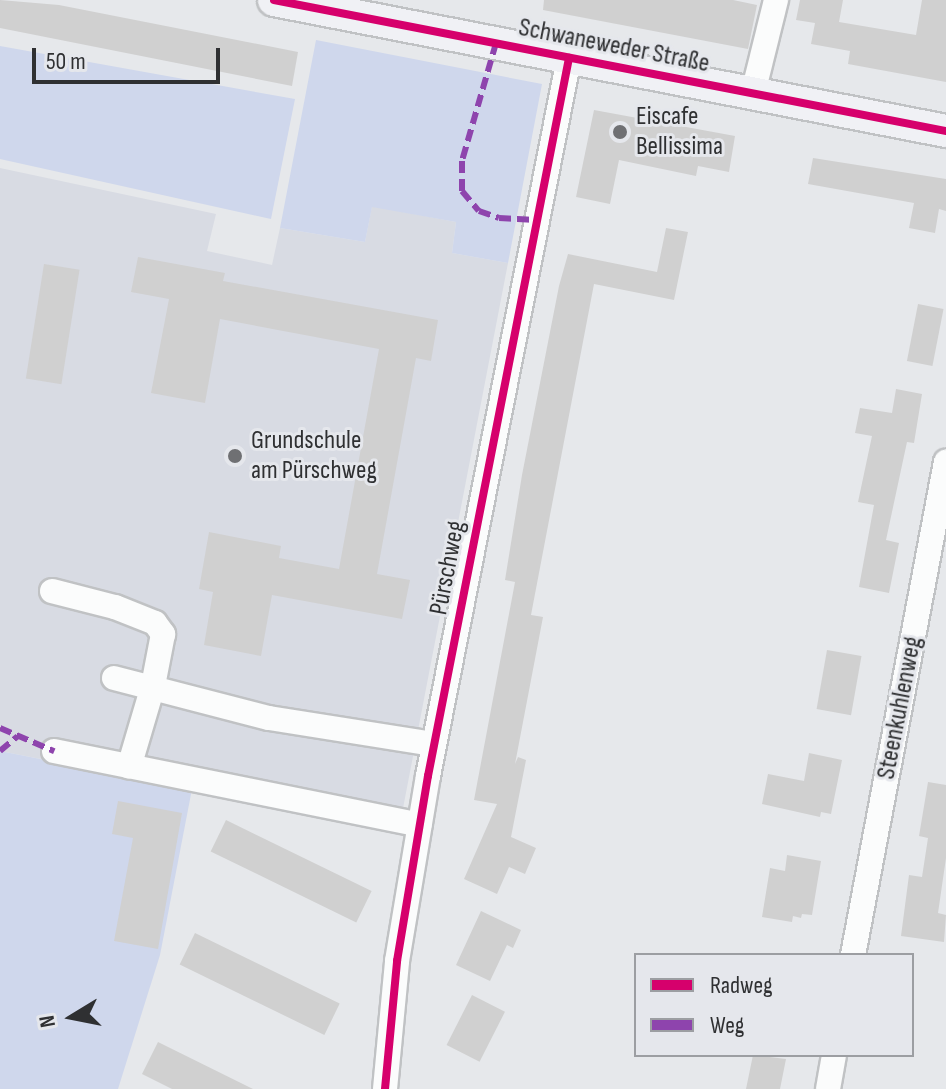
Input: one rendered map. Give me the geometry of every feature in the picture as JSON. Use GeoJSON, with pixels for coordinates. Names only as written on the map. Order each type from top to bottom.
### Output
{"type":"FeatureCollection","features":[{"type":"Feature","properties":{"kind":"main road","name":"Schwaneweder Straße"},"geometry":{"type":"LineString","coordinates":[[274,0],[946,131]]}},
{"type":"Feature","properties":{"kind":"street"},"geometry":{"type":"LineString","coordinates":[[753,93],[776,0]]}},
{"type":"Feature","properties":{"kind":"street","name":"Pürschweg"},"geometry":{"type":"LineString","coordinates":[[385,1089],[397,961],[434,744],[569,58]]}},
{"type":"Feature","properties":{"kind":"street","name":"Steenkuhlenweg"},"geometry":{"type":"LineString","coordinates":[[853,953],[946,462]]}},
{"type":"Feature","properties":{"kind":"street"},"geometry":{"type":"LineString","coordinates":[[52,591],[115,607],[155,623],[163,634],[153,686],[129,767]]}},
{"type":"Feature","properties":{"kind":"street"},"geometry":{"type":"LineString","coordinates":[[114,678],[269,718],[434,744]]}},
{"type":"Feature","properties":{"kind":"street"},"geometry":{"type":"LineString","coordinates":[[54,751],[420,825]]}},
{"type":"Feature","properties":{"kind":"street"},"geometry":{"type":"LineString","coordinates":[[828,1089],[834,1057]]}},
{"type":"Feature","properties":{"kind":"shaded area"},"geometry":{"type":"Polygon","coordinates":[[[316,40],[542,84],[508,263],[452,253],[456,222],[372,207],[365,242],[280,228],[316,40]]]}},
{"type":"Feature","properties":{"kind":"shaded area"},"geometry":{"type":"Polygon","coordinates":[[[0,46],[295,99],[271,219],[0,159],[0,46]]]}},
{"type":"Feature","properties":{"kind":"shaded area","name":"Grundschule am Pürschweg"},"geometry":{"type":"Polygon","coordinates":[[[0,168],[216,214],[207,251],[272,265],[280,228],[365,242],[372,206],[456,222],[452,253],[508,263],[399,829],[0,751],[0,168]]]}},
{"type":"Feature","properties":{"kind":"shaded area"},"geometry":{"type":"Polygon","coordinates":[[[0,751],[192,789],[160,955],[118,1089],[0,1089],[0,751]]]}},
{"type":"Feature","properties":{"kind":"building"},"geometry":{"type":"Polygon","coordinates":[[[0,0],[59,5],[298,52],[292,86],[0,28],[0,0]]]}},
{"type":"Feature","properties":{"kind":"building"},"geometry":{"type":"Polygon","coordinates":[[[544,0],[733,0],[757,5],[748,49],[543,10],[544,0]]]}},
{"type":"Feature","properties":{"kind":"building"},"geometry":{"type":"Polygon","coordinates":[[[800,0],[843,0],[839,22],[916,35],[922,0],[946,0],[946,82],[848,64],[850,51],[811,44],[815,23],[796,20],[800,0]]]}},
{"type":"Feature","properties":{"kind":"building"},"geometry":{"type":"Polygon","coordinates":[[[594,110],[735,136],[729,172],[698,166],[696,176],[619,160],[610,204],[576,197],[594,110]]]}},
{"type":"Feature","properties":{"kind":"building"},"geometry":{"type":"Polygon","coordinates":[[[813,158],[946,179],[946,211],[939,209],[935,233],[909,228],[914,203],[808,184],[813,158]]]}},
{"type":"Feature","properties":{"kind":"building"},"geometry":{"type":"Polygon","coordinates":[[[666,228],[688,232],[674,300],[594,284],[531,615],[543,617],[515,764],[518,757],[526,760],[511,837],[536,848],[525,874],[509,867],[497,894],[464,879],[497,804],[474,800],[515,582],[505,580],[522,475],[559,286],[568,254],[657,272],[666,228]]]}},
{"type":"Feature","properties":{"kind":"building"},"geometry":{"type":"Polygon","coordinates":[[[138,257],[225,273],[223,281],[438,320],[431,361],[416,358],[377,574],[410,580],[402,619],[272,595],[261,656],[204,645],[213,592],[199,589],[209,532],[281,546],[279,558],[339,569],[379,349],[220,319],[205,403],[151,393],[169,299],[131,292],[138,257]]]}},
{"type":"Feature","properties":{"kind":"building"},"geometry":{"type":"Polygon","coordinates":[[[44,264],[80,270],[61,384],[26,379],[44,264]]]}},
{"type":"Feature","properties":{"kind":"building"},"geometry":{"type":"Polygon","coordinates":[[[918,304],[944,309],[932,366],[907,361],[918,304]]]}},
{"type":"Feature","properties":{"kind":"building"},"geometry":{"type":"Polygon","coordinates":[[[896,389],[922,394],[914,443],[907,442],[886,540],[899,543],[889,593],[859,587],[874,505],[858,502],[872,436],[855,433],[860,408],[892,413],[896,389]]]}},
{"type":"Feature","properties":{"kind":"building"},"geometry":{"type":"Polygon","coordinates":[[[827,650],[861,656],[851,715],[817,709],[827,650]]]}},
{"type":"Feature","properties":{"kind":"building"},"geometry":{"type":"Polygon","coordinates":[[[809,753],[842,760],[831,814],[821,812],[820,817],[762,804],[768,774],[804,781],[809,753]]]}},
{"type":"Feature","properties":{"kind":"building"},"geometry":{"type":"Polygon","coordinates":[[[928,782],[946,785],[946,858],[938,913],[946,915],[944,942],[901,936],[909,875],[922,877],[928,838],[919,836],[928,782]]]}},
{"type":"Feature","properties":{"kind":"building"},"geometry":{"type":"Polygon","coordinates":[[[118,801],[182,813],[158,949],[114,941],[133,838],[112,834],[118,801]]]}},
{"type":"Feature","properties":{"kind":"building"},"geometry":{"type":"Polygon","coordinates":[[[226,820],[372,891],[356,922],[211,851],[226,820]]]}},
{"type":"Feature","properties":{"kind":"building"},"geometry":{"type":"Polygon","coordinates":[[[787,855],[821,861],[812,915],[802,914],[801,918],[793,916],[792,922],[762,917],[770,868],[785,871],[787,855]]]}},
{"type":"Feature","properties":{"kind":"building"},"geometry":{"type":"Polygon","coordinates":[[[481,911],[521,930],[513,948],[507,945],[490,981],[456,965],[481,911]]]}},
{"type":"Feature","properties":{"kind":"building"},"geometry":{"type":"Polygon","coordinates":[[[195,933],[340,1004],[324,1035],[180,964],[195,933]]]}},
{"type":"Feature","properties":{"kind":"building"},"geometry":{"type":"Polygon","coordinates":[[[472,995],[505,1012],[480,1062],[447,1045],[472,995]]]}},
{"type":"Feature","properties":{"kind":"building"},"geometry":{"type":"Polygon","coordinates":[[[158,1042],[253,1089],[172,1089],[142,1074],[158,1042]]]}},
{"type":"Feature","properties":{"kind":"building"},"geometry":{"type":"Polygon","coordinates":[[[753,1057],[786,1059],[780,1089],[746,1089],[753,1057]]]}},
{"type":"Feature","properties":{"kind":"marked path"},"geometry":{"type":"LineString","coordinates":[[496,43],[462,161],[462,191],[479,211],[499,218],[536,220]]}},
{"type":"Feature","properties":{"kind":"marked path"},"geometry":{"type":"LineString","coordinates":[[0,728],[54,751]]}},
{"type":"Feature","properties":{"kind":"marked path"},"geometry":{"type":"LineString","coordinates":[[0,751],[18,736]]}},
{"type":"Feature","properties":{"kind":"cycle path"},"geometry":{"type":"LineString","coordinates":[[274,0],[946,131]]}},
{"type":"Feature","properties":{"kind":"cycle path"},"geometry":{"type":"LineString","coordinates":[[385,1089],[397,961],[428,776],[569,58]]}},
{"type":"Feature","properties":{"kind":"place","name":"Eiscafe Bellissima"},"geometry":{"type":"Point","coordinates":[620,132]}},
{"type":"Feature","properties":{"kind":"place","name":"Grundschule am Pürschweg"},"geometry":{"type":"Point","coordinates":[235,456]}}]}
